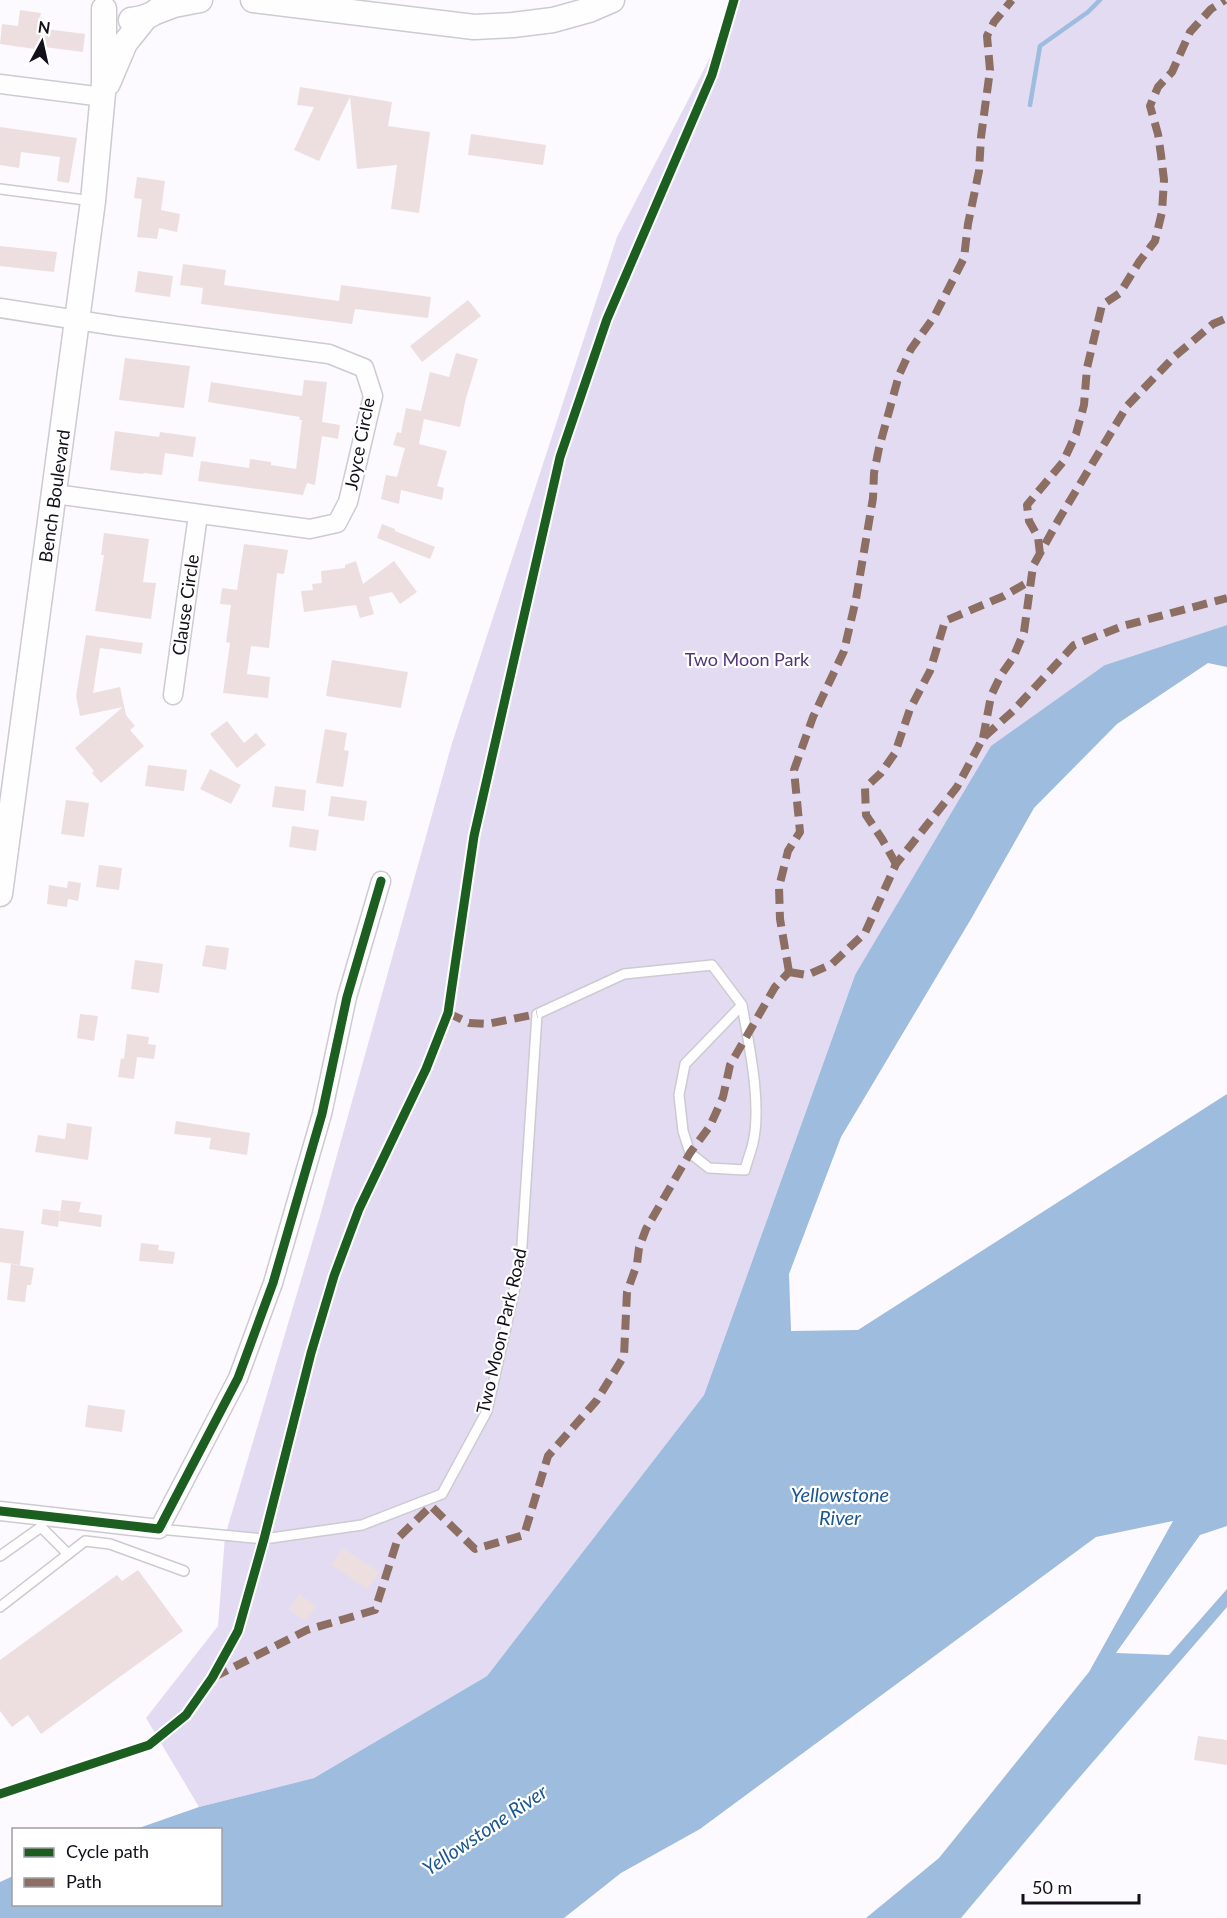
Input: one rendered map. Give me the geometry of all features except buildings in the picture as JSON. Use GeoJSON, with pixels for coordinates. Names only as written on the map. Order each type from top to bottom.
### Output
{"type":"FeatureCollection","features":[{"type":"Feature","properties":{"kind":"main road"},"geometry":{"type":"LineString","coordinates":[[100,5],[116,17],[130,20],[174,5],[200,0]]}},
{"type":"Feature","properties":{"kind":"main road"},"geometry":{"type":"LineString","coordinates":[[253,0],[370,10],[474,27],[553,20],[589,10],[612,0]]}},
{"type":"Feature","properties":{"kind":"main road","name":"Bench Boulevard"},"geometry":{"type":"LineString","coordinates":[[0,894],[11,790],[55,494],[93,201],[103,97],[100,5]]}},
{"type":"Feature","properties":{"kind":"main road","name":"Bench Boulevard"},"geometry":{"type":"LineString","coordinates":[[103,97],[125,43],[157,10]]}},
{"type":"Feature","properties":{"kind":"street"},"geometry":{"type":"LineString","coordinates":[[0,84],[103,97]]}},
{"type":"Feature","properties":{"kind":"street"},"geometry":{"type":"LineString","coordinates":[[0,308],[78,319]]}},
{"type":"Feature","properties":{"kind":"street","name":"Joyce Circle"},"geometry":{"type":"LineString","coordinates":[[55,494],[310,529],[337,523],[348,502],[373,396],[364,368],[329,354],[78,319]]}},
{"type":"Feature","properties":{"kind":"street","name":"Clause Circle"},"geometry":{"type":"LineString","coordinates":[[174,695],[198,515]]}},
{"type":"Feature","properties":{"kind":"street"},"geometry":{"type":"LineString","coordinates":[[159,1529],[238,1378],[273,1283],[322,1114],[347,997],[381,881]]}},
{"type":"Feature","properties":{"kind":"street","name":"Two Moon Park Road"},"geometry":{"type":"LineString","coordinates":[[0,1510],[41,1521],[159,1529]]}},
{"type":"Feature","properties":{"kind":"lane"},"geometry":{"type":"LineString","coordinates":[[0,189],[93,201]]}},
{"type":"Feature","properties":{"kind":"lane","name":"Two Moon Park Road"},"geometry":{"type":"LineString","coordinates":[[159,1529],[264,1539],[362,1525],[442,1494],[487,1412],[521,1260],[537,1014],[624,974],[712,965],[741,1005],[753,1061],[755,1114],[753,1142],[744,1170],[709,1167],[690,1153],[683,1131],[679,1095],[685,1064],[741,1005]]}},
{"type":"Feature","properties":{"kind":"lane"},"geometry":{"type":"LineString","coordinates":[[0,1556],[41,1521],[68,1554]]}},
{"type":"Feature","properties":{"kind":"lane"},"geometry":{"type":"LineString","coordinates":[[0,1608],[86,1541],[110,1544],[184,1571]]}},
{"type":"Feature","properties":{"kind":"green space","name":"Two Moon Park"},"geometry":{"type":"Polygon","coordinates":[[[740,0],[1227,0],[1227,625],[1105,665],[855,975],[704,1395],[487,1676],[314,1778],[199,1807],[146,1718],[218,1626],[225,1536],[320,1216],[452,743],[617,237],[740,0]]]}},
{"type":"Feature","properties":{"kind":"water","name":"Yellowstone River"},"geometry":{"type":"Polygon","coordinates":[[[1227,625],[1227,667],[1208,663],[1117,724],[1034,808],[971,919],[841,1137],[789,1274],[791,1331],[858,1330],[1227,1094],[1227,1526],[1200,1535],[1116,1653],[1169,1655],[1227,1589],[1227,1607],[961,1918],[866,1918],[939,1858],[1089,1672],[1173,1521],[1096,1537],[700,1829],[621,1873],[564,1918],[0,1918],[0,1882],[12,1876],[12,1906],[222,1906],[222,1828],[139,1828],[199,1807],[314,1778],[487,1676],[704,1395],[855,975],[991,746],[1105,665],[1227,625]]]}},
{"type":"Feature","properties":{"kind":"waterway"},"geometry":{"type":"LineString","coordinates":[[1030,105],[1040,46],[1088,12],[1100,0]]}},
{"type":"Feature","properties":{"kind":"marked path"},"geometry":{"type":"LineString","coordinates":[[789,972],[780,919],[779,887],[788,851],[800,832],[794,770],[813,717],[844,651],[856,599],[873,498],[874,473],[899,375],[911,349],[934,317],[964,258],[968,224],[979,171],[990,70],[987,36],[994,22],[1012,0]]}},
{"type":"Feature","properties":{"kind":"marked path"},"geometry":{"type":"LineString","coordinates":[[1040,554],[1038,537],[1029,521],[1027,505],[1063,462],[1076,434],[1084,405],[1087,368],[1102,305],[1120,293],[1155,241],[1162,212],[1164,180],[1158,134],[1150,106],[1158,87],[1172,72],[1190,32],[1211,9],[1225,0]]}},
{"type":"Feature","properties":{"kind":"marked path"},"geometry":{"type":"LineString","coordinates":[[983,738],[991,696],[1001,675],[1013,658],[1024,632],[1033,566],[1059,519],[1127,406],[1174,357],[1213,324],[1227,318]]}},
{"type":"Feature","properties":{"kind":"marked path"},"geometry":{"type":"LineString","coordinates":[[896,864],[866,815],[865,788],[881,773],[895,753],[910,709],[930,671],[945,621],[1004,596],[1030,581]]}},
{"type":"Feature","properties":{"kind":"marked path"},"geometry":{"type":"LineString","coordinates":[[789,972],[807,975],[832,964],[865,933],[896,864],[957,787],[983,738],[1013,711],[1074,645],[1123,626],[1227,598]]}},
{"type":"Feature","properties":{"kind":"marked path"},"geometry":{"type":"LineString","coordinates":[[214,1677],[307,1630],[375,1610],[398,1538],[431,1506],[475,1549],[524,1535],[548,1456],[597,1400],[624,1356],[627,1292],[646,1229],[690,1153],[710,1126],[723,1097],[730,1065],[775,987],[789,972]]}},
{"type":"Feature","properties":{"kind":"marked path"},"geometry":{"type":"LineString","coordinates":[[448,1013],[469,1023],[487,1024],[537,1014]]}},
{"type":"Feature","properties":{"kind":"cycle path"},"geometry":{"type":"LineString","coordinates":[[0,1794],[149,1745],[186,1715],[212,1678],[238,1631],[311,1353],[334,1276],[359,1209],[426,1069],[448,1013],[474,836],[560,457],[607,319],[712,75],[734,0]]}},
{"type":"Feature","properties":{"kind":"cycle path"},"geometry":{"type":"LineString","coordinates":[[0,1511],[159,1529],[238,1378],[273,1283],[322,1114],[347,997],[381,881]]}}]}
